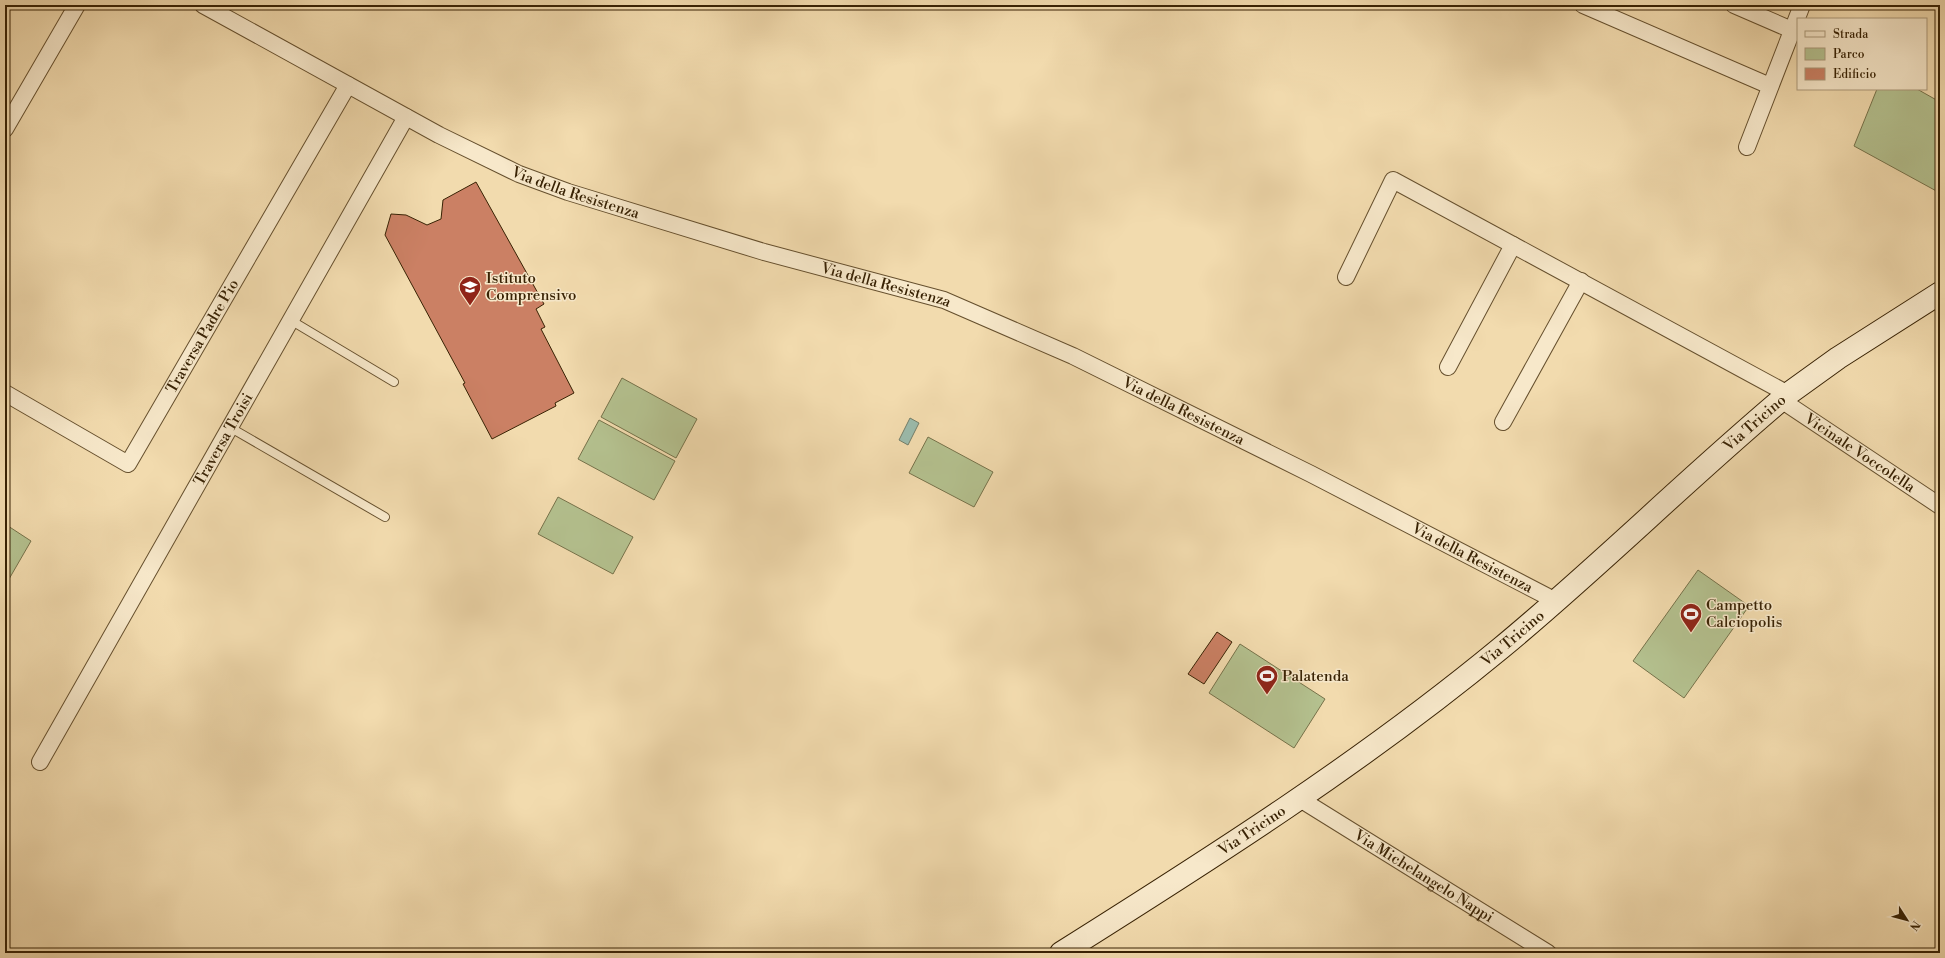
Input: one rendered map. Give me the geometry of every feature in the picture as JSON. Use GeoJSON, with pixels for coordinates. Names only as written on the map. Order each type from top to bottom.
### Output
{"type":"FeatureCollection","features":[{"type":"Feature","properties":{"kind":"street"},"geometry":{"type":"LineString","coordinates":[[5,129],[77,5]]}},
{"type":"Feature","properties":{"kind":"street","name":"Via della Resistenza"},"geometry":{"type":"LineString","coordinates":[[203,5],[476,154],[537,181],[757,250],[944,300],[1073,356],[1180,408],[1556,601]]}},
{"type":"Feature","properties":{"kind":"street"},"geometry":{"type":"LineString","coordinates":[[1583,5],[1770,86]]}},
{"type":"Feature","properties":{"kind":"street"},"geometry":{"type":"LineString","coordinates":[[1734,5],[1792,30]]}},
{"type":"Feature","properties":{"kind":"street"},"geometry":{"type":"LineString","coordinates":[[1746,147],[1802,5]]}},
{"type":"Feature","properties":{"kind":"street","name":"Traversa Padre Pio"},"geometry":{"type":"LineString","coordinates":[[5,393],[128,464],[348,85]]}},
{"type":"Feature","properties":{"kind":"street","name":"Traversa Troisi"},"geometry":{"type":"LineString","coordinates":[[40,762],[292,321],[406,117]]}},
{"type":"Feature","properties":{"kind":"street","name":"Vicinale Voccolella"},"geometry":{"type":"LineString","coordinates":[[1346,277],[1393,180],[1581,281],[1784,397],[1940,506]]}},
{"type":"Feature","properties":{"kind":"street"},"geometry":{"type":"LineString","coordinates":[[1448,367],[1513,245]]}},
{"type":"Feature","properties":{"kind":"street"},"geometry":{"type":"LineString","coordinates":[[1503,422],[1581,281]]}},
{"type":"Feature","properties":{"kind":"street","name":"Via Tricino"},"geometry":{"type":"LineString","coordinates":[[1061,953],[1300,799],[1440,696],[1556,601],[1784,397],[1838,358],[1940,293]]}},
{"type":"Feature","properties":{"kind":"street","name":"Via Michelangelo Nappi"},"geometry":{"type":"LineString","coordinates":[[1300,799],[1548,953]]}},
{"type":"Feature","properties":{"kind":"lane"},"geometry":{"type":"LineString","coordinates":[[292,321],[394,382]]}},
{"type":"Feature","properties":{"kind":"lane"},"geometry":{"type":"LineString","coordinates":[[231,428],[385,517]]}},
{"type":"Feature","properties":{"kind":"green space"},"geometry":{"type":"Polygon","coordinates":[[[1877,90],[1919,90],[1940,102],[1940,193],[1854,146],[1877,90]]]}},
{"type":"Feature","properties":{"kind":"green space"},"geometry":{"type":"Polygon","coordinates":[[[622,378],[697,419],[676,458],[601,417],[622,378]]]}},
{"type":"Feature","properties":{"kind":"green space"},"geometry":{"type":"Polygon","coordinates":[[[599,420],[675,461],[654,500],[578,459],[599,420]]]}},
{"type":"Feature","properties":{"kind":"green space"},"geometry":{"type":"Polygon","coordinates":[[[928,437],[993,472],[974,507],[909,473],[928,437]]]}},
{"type":"Feature","properties":{"kind":"green space"},"geometry":{"type":"Polygon","coordinates":[[[558,497],[633,537],[613,574],[538,534],[558,497]]]}},
{"type":"Feature","properties":{"kind":"green space"},"geometry":{"type":"Polygon","coordinates":[[[5,524],[31,541],[5,586],[5,524]]]}},
{"type":"Feature","properties":{"kind":"green space","name":"Campetto Calciopolis"},"geometry":{"type":"Polygon","coordinates":[[[1698,570],[1749,606],[1684,698],[1633,661],[1698,570]]]}},
{"type":"Feature","properties":{"kind":"green space","name":"Palatenda"},"geometry":{"type":"Polygon","coordinates":[[[1240,644],[1325,699],[1294,748],[1209,693],[1240,644]]]}},
{"type":"Feature","properties":{"kind":"shaded area"},"geometry":{"type":"Polygon","coordinates":[[[910,418],[919,423],[908,445],[899,440],[910,418]]]}},
{"type":"Feature","properties":{"kind":"building"},"geometry":{"type":"Polygon","coordinates":[[[476,182],[544,304],[536,309],[545,327],[541,329],[574,393],[555,403],[556,406],[492,439],[463,384],[465,383],[385,235],[391,214],[406,215],[427,225],[441,219],[443,200],[476,182]]]}},
{"type":"Feature","properties":{"kind":"building"},"geometry":{"type":"Polygon","coordinates":[[[1217,632],[1232,642],[1204,684],[1188,674],[1217,632]]]}},
{"type":"Feature","properties":{"kind":"place","name":"Istituto Comprensivo"},"geometry":{"type":"Point","coordinates":[470,306]}},
{"type":"Feature","properties":{"kind":"place","name":"Campetto Calciopolis"},"geometry":{"type":"Point","coordinates":[1691,634]}},
{"type":"Feature","properties":{"kind":"place","name":"Palatenda"},"geometry":{"type":"Point","coordinates":[1267,696]}}]}
